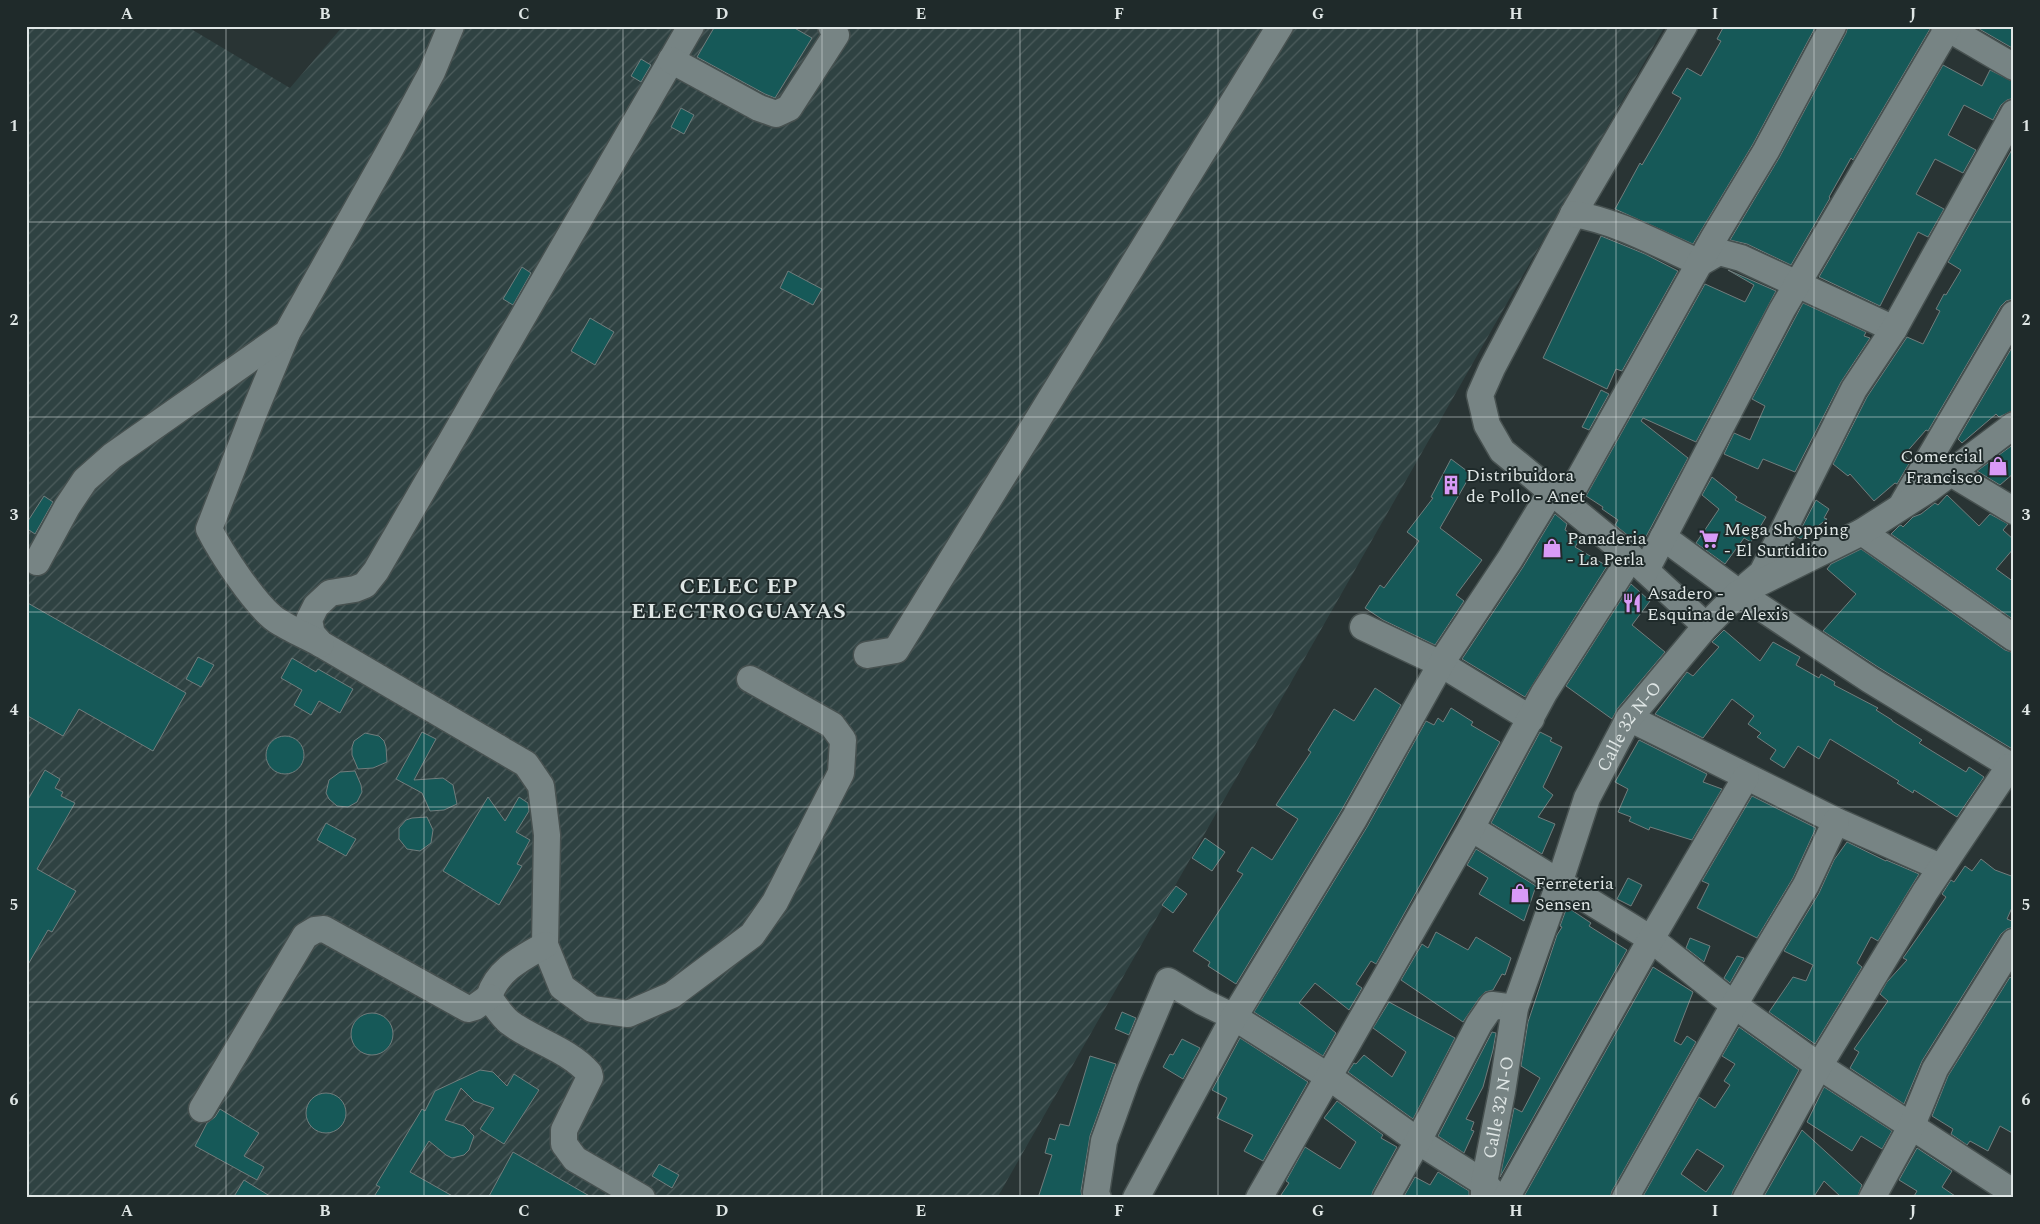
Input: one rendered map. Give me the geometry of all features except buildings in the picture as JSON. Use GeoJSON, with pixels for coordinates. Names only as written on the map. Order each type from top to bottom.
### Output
{"type":"FeatureCollection","features":[{"type":"Feature","properties":{"kind":"street"},"geometry":{"type":"LineString","coordinates":[[451,26],[432,72],[396,140],[287,333],[209,529],[216,544],[260,605],[276,619],[526,764],[541,786],[547,835],[545,945],[562,987],[592,1009],[628,1014],[672,994],[752,935],[775,902],[841,773],[843,740],[832,725],[750,679]]}},
{"type":"Feature","properties":{"kind":"street"},"geometry":{"type":"LineString","coordinates":[[321,644],[312,634],[309,620],[316,606],[330,593],[365,585],[376,571],[691,26]]}},
{"type":"Feature","properties":{"kind":"street"},"geometry":{"type":"LineString","coordinates":[[671,60],[759,108],[776,114],[789,108],[836,35],[831,26]]}},
{"type":"Feature","properties":{"kind":"street"},"geometry":{"type":"LineString","coordinates":[[867,655],[896,650],[1280,26]]}},
{"type":"Feature","properties":{"kind":"street"},"geometry":{"type":"LineString","coordinates":[[1684,26],[1573,214],[1492,368],[1480,395],[1487,425],[1502,451],[1559,496],[1706,626]]}},
{"type":"Feature","properties":{"kind":"street"},"geometry":{"type":"LineString","coordinates":[[1136,1198],[1234,1017],[1354,818],[1442,664],[1510,559],[1559,496],[1766,151],[1833,26]]}},
{"type":"Feature","properties":{"kind":"street"},"geometry":{"type":"LineString","coordinates":[[1259,1198],[1471,828],[1544,694],[1638,564],[1663,537],[1782,310],[1947,27],[2014,67]]}},
{"type":"Feature","properties":{"kind":"street"},"geometry":{"type":"LineString","coordinates":[[1739,593],[1762,573],[1854,389],[1894,328],[2014,113]]}},
{"type":"Feature","properties":{"kind":"street"},"geometry":{"type":"LineString","coordinates":[[1573,214],[1590,217],[1618,227],[1700,263]]}},
{"type":"Feature","properties":{"kind":"street"},"geometry":{"type":"LineString","coordinates":[[1700,263],[1719,252],[1741,258],[1894,328]]}},
{"type":"Feature","properties":{"kind":"street"},"geometry":{"type":"LineString","coordinates":[[1900,508],[2014,314]]}},
{"type":"Feature","properties":{"kind":"street"},"geometry":{"type":"LineString","coordinates":[[37,562],[67,507],[85,480],[112,456],[287,333]]}},
{"type":"Feature","properties":{"kind":"street","name":"Calle 32 N-O"},"geometry":{"type":"LineString","coordinates":[[1488,1193],[1515,1008],[1587,798],[1629,718],[1706,626],[1739,593],[1862,532],[1951,473],[2014,425]]}},
{"type":"Feature","properties":{"kind":"street"},"geometry":{"type":"LineString","coordinates":[[1951,473],[2014,511]]}},
{"type":"Feature","properties":{"kind":"street"},"geometry":{"type":"LineString","coordinates":[[1862,532],[2014,638]]}},
{"type":"Feature","properties":{"kind":"street"},"geometry":{"type":"LineString","coordinates":[[1663,537],[1739,593],[1870,680],[2012,767],[1940,867],[1819,1066],[1746,1198]]}},
{"type":"Feature","properties":{"kind":"street"},"geometry":{"type":"LineString","coordinates":[[1363,627],[1442,664],[1531,719]]}},
{"type":"Feature","properties":{"kind":"street"},"geometry":{"type":"LineString","coordinates":[[1629,718],[1836,821],[1940,867]]}},
{"type":"Feature","properties":{"kind":"street"},"geometry":{"type":"LineString","coordinates":[[1506,1198],[1650,939],[1746,777]]}},
{"type":"Feature","properties":{"kind":"street"},"geometry":{"type":"LineString","coordinates":[[1625,1198],[1734,1005],[1806,885],[1836,821]]}},
{"type":"Feature","properties":{"kind":"street"},"geometry":{"type":"LineString","coordinates":[[1471,828],[1650,939],[1734,1005],[1819,1066],[1912,1125],[2004,1192]]}},
{"type":"Feature","properties":{"kind":"street"},"geometry":{"type":"LineString","coordinates":[[202,1109],[305,936],[315,930],[324,929],[468,1008],[474,1007],[490,997]]}},
{"type":"Feature","properties":{"kind":"street"},"geometry":{"type":"LineString","coordinates":[[1872,1198],[1912,1125],[1935,1069],[2014,942]]}},
{"type":"Feature","properties":{"kind":"street"},"geometry":{"type":"LineString","coordinates":[[545,945],[516,961],[493,984],[490,997],[500,1014],[510,1022],[562,1051],[590,1073],[590,1077],[564,1130],[564,1144],[575,1159],[642,1198]]}},
{"type":"Feature","properties":{"kind":"street"},"geometry":{"type":"LineString","coordinates":[[1098,1198],[1096,1193],[1104,1141],[1126,1080],[1168,981],[1203,1002],[1234,1017],[1329,1077],[1488,1193]]}},
{"type":"Feature","properties":{"kind":"street"},"geometry":{"type":"LineString","coordinates":[[1386,1198],[1479,1024],[1492,1005],[1515,1008]]}},
{"type":"Feature","properties":{"kind":"shaded area"},"geometry":{"type":"Polygon","coordinates":[[[26,26],[186,26],[290,88],[343,26],[1665,26],[997,1198],[26,1198],[26,26]]]}},
{"type":"Feature","properties":{"kind":"place","name":"Comercial Francisco"},"geometry":{"type":"Point","coordinates":[1998,466]}},
{"type":"Feature","properties":{"kind":"place","name":"Distribuidora de Pollo - Anet"},"geometry":{"type":"Point","coordinates":[1451,485]}},
{"type":"Feature","properties":{"kind":"place","name":"Mega Shopping - El Surtidito"},"geometry":{"type":"Point","coordinates":[1709,539]}},
{"type":"Feature","properties":{"kind":"place","name":"Panaderia - La Perla"},"geometry":{"type":"Point","coordinates":[1552,548]}},
{"type":"Feature","properties":{"kind":"place","name":"Asadero - Esquina de Alexis"},"geometry":{"type":"Point","coordinates":[1632,603]}},
{"type":"Feature","properties":{"kind":"place","name":"Ferreteria Sensen"},"geometry":{"type":"Point","coordinates":[1520,893]}},
{"type":"Feature","properties":{"kind":"district","name":"CELEC EP ELECTROGUAYAS"},"geometry":{"type":"Point","coordinates":[739,598]}}]}
